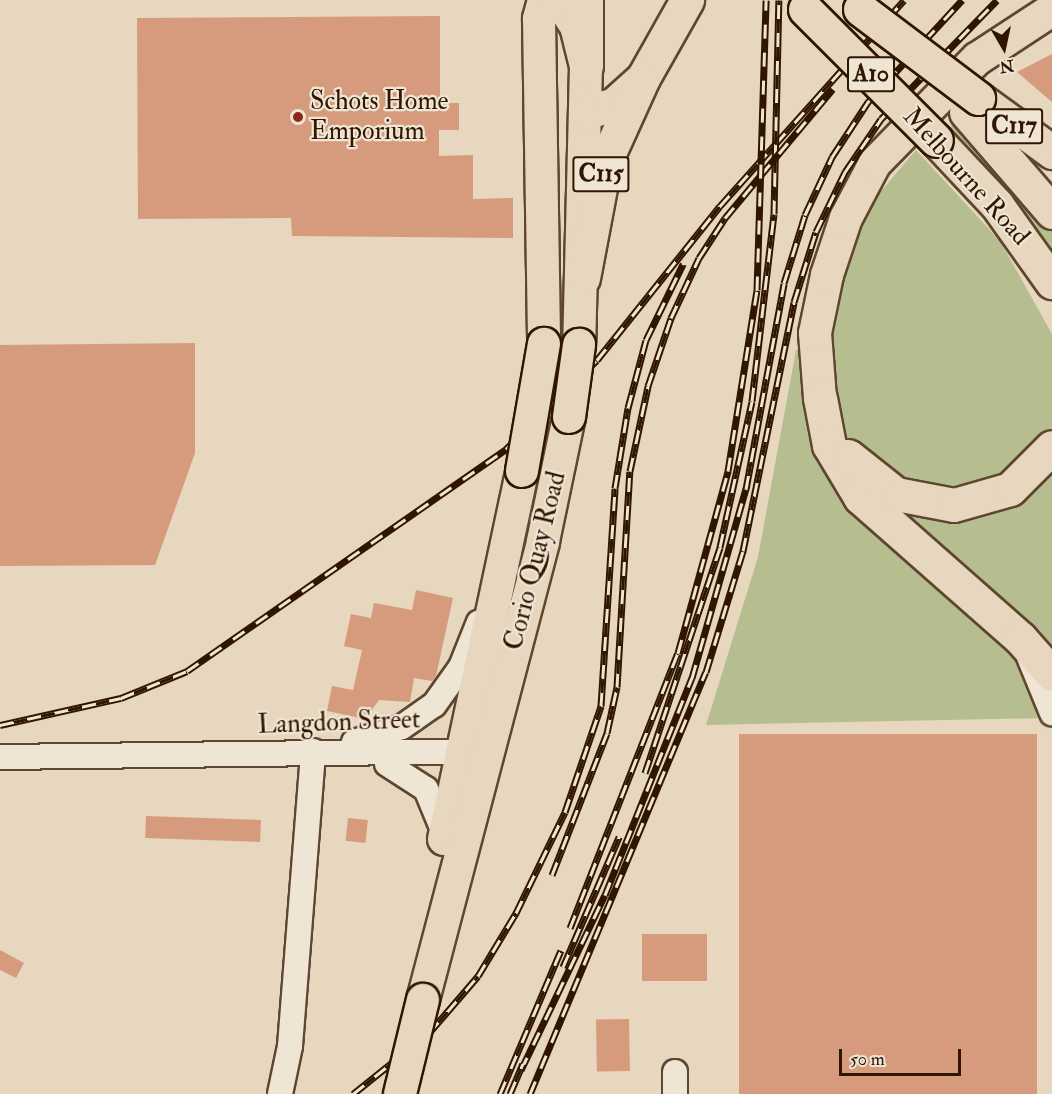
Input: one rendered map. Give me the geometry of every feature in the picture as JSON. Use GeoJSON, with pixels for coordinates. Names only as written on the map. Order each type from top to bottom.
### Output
{"type":"FeatureCollection","features":[{"type":"Feature","properties":{"kind":"highway","name":"C115"},"geometry":{"type":"LineString","coordinates":[[586,0],[586,66]]}},
{"type":"Feature","properties":{"kind":"highway","name":"C115"},"geometry":{"type":"LineString","coordinates":[[583,278],[605,162],[643,78],[687,0]]}},
{"type":"Feature","properties":{"kind":"highway","name":"Melbourne Road"},"geometry":{"type":"LineString","coordinates":[[799,3],[936,140],[1031,247],[1052,282]]}},
{"type":"Feature","properties":{"kind":"highway","name":"C117"},"geometry":{"type":"LineString","coordinates":[[856,4],[972,105],[1052,152]]}},
{"type":"Feature","properties":{"kind":"highway"},"geometry":{"type":"LineString","coordinates":[[586,112],[613,105],[643,78]]}},
{"type":"Feature","properties":{"kind":"highway","name":"Melbourne Road"},"geometry":{"type":"LineString","coordinates":[[972,105],[993,142],[1052,212]]}},
{"type":"Feature","properties":{"kind":"highway"},"geometry":{"type":"LineString","coordinates":[[993,142],[1052,188]]}},
{"type":"Feature","properties":{"kind":"highway"},"geometry":{"type":"LineString","coordinates":[[1031,247],[1052,300]]}},
{"type":"Feature","properties":{"kind":"highway"},"geometry":{"type":"LineString","coordinates":[[820,398],[837,439],[861,471],[896,494],[933,505],[972,502],[1010,489],[1052,447]]}},
{"type":"Feature","properties":{"kind":"highway"},"geometry":{"type":"LineString","coordinates":[[820,398],[829,445],[860,497],[1020,638],[1052,674]]}},
{"type":"Feature","properties":{"kind":"main road","name":"Corio Quay Road"},"geometry":{"type":"LineString","coordinates":[[400,1094],[423,1000],[472,758],[544,344],[539,19],[544,0]]}},
{"type":"Feature","properties":{"kind":"main road","name":"Corio Quay Road"},"geometry":{"type":"LineString","coordinates":[[423,1000],[445,835],[472,758],[569,417],[579,345],[583,278],[586,66],[576,26],[559,0]]}},
{"type":"Feature","properties":{"kind":"main road"},"geometry":{"type":"LineString","coordinates":[[820,398],[815,333],[827,274],[846,218],[875,163],[977,59],[1052,10]]}},
{"type":"Feature","properties":{"kind":"main road"},"geometry":{"type":"LineString","coordinates":[[541,114],[586,112]]}},
{"type":"Feature","properties":{"kind":"street"},"geometry":{"type":"LineString","coordinates":[[280,1094],[290,1046],[314,755],[402,727],[434,705],[468,651],[509,536]]}},
{"type":"Feature","properties":{"kind":"street"},"geometry":{"type":"LineString","coordinates":[[1020,638],[1052,712]]}},
{"type":"Feature","properties":{"kind":"street","name":"Langdon Street"},"geometry":{"type":"LineString","coordinates":[[314,755],[387,764],[472,758]]}},
{"type":"Feature","properties":{"kind":"street","name":"Langdon Street"},"geometry":{"type":"LineString","coordinates":[[0,757],[194,758],[314,755],[472,758]]}},
{"type":"Feature","properties":{"kind":"street"},"geometry":{"type":"LineString","coordinates":[[387,764],[426,789],[445,835]]}},
{"type":"Feature","properties":{"kind":"green space"},"geometry":{"type":"Polygon","coordinates":[[[954,122],[1021,187],[1052,230],[1052,253],[1018,204],[950,128],[954,122]]]}},
{"type":"Feature","properties":{"kind":"green space"},"geometry":{"type":"Polygon","coordinates":[[[916,150],[1000,241],[1052,334],[1052,729],[1048,718],[706,725],[758,557],[796,350],[823,333],[855,222],[916,150]]]}},
{"type":"Feature","properties":{"kind":"building","name":"Schots Home Emporium"},"geometry":{"type":"Polygon","coordinates":[[[440,16],[440,103],[459,103],[459,130],[439,130],[439,156],[473,155],[473,199],[513,198],[513,238],[292,236],[291,218],[138,219],[137,18],[440,16]]]}},
{"type":"Feature","properties":{"kind":"building"},"geometry":{"type":"Polygon","coordinates":[[[1052,54],[1052,102],[1017,72],[1052,54]]]}},
{"type":"Feature","properties":{"kind":"building"},"geometry":{"type":"Polygon","coordinates":[[[195,343],[195,453],[155,565],[0,566],[0,345],[195,343]]]}},
{"type":"Feature","properties":{"kind":"building"},"geometry":{"type":"Polygon","coordinates":[[[416,590],[453,598],[436,676],[432,681],[414,678],[410,702],[379,700],[365,719],[327,711],[332,686],[353,690],[362,650],[344,646],[351,614],[371,618],[374,603],[412,610],[416,590]]]}},
{"type":"Feature","properties":{"kind":"building"},"geometry":{"type":"Polygon","coordinates":[[[739,734],[1037,734],[1037,1094],[739,1094],[739,734]]]}},
{"type":"Feature","properties":{"kind":"building"},"geometry":{"type":"Polygon","coordinates":[[[146,816],[261,820],[260,842],[145,838],[146,816]]]}},
{"type":"Feature","properties":{"kind":"building"},"geometry":{"type":"Polygon","coordinates":[[[348,818],[368,820],[365,843],[346,841],[348,818]]]}},
{"type":"Feature","properties":{"kind":"building"},"geometry":{"type":"Polygon","coordinates":[[[642,934],[707,934],[707,981],[642,981],[642,934]]]}},
{"type":"Feature","properties":{"kind":"building"},"geometry":{"type":"Polygon","coordinates":[[[0,950],[24,963],[16,978],[0,970],[0,950]]]}},
{"type":"Feature","properties":{"kind":"building"},"geometry":{"type":"Polygon","coordinates":[[[629,1019],[630,1071],[597,1072],[596,1020],[629,1019]]]}},
{"type":"Feature","properties":{"kind":"railway"},"geometry":{"type":"LineString","coordinates":[[570,928],[678,653],[728,471],[757,290],[766,0]]}},
{"type":"Feature","properties":{"kind":"railway"},"geometry":{"type":"LineString","coordinates":[[645,773],[720,547],[752,401],[774,214],[779,0]]}},
{"type":"Feature","properties":{"kind":"railway"},"geometry":{"type":"LineString","coordinates":[[0,725],[121,698],[187,671],[506,449],[597,360],[720,206],[904,0]]}},
{"type":"Feature","properties":{"kind":"railway"},"geometry":{"type":"LineString","coordinates":[[521,1070],[605,895],[692,678],[746,489],[784,283],[805,215],[832,157],[868,102],[962,0]]}},
{"type":"Feature","properties":{"kind":"railway"},"geometry":{"type":"LineString","coordinates":[[530,1094],[706,672],[743,551],[794,302],[816,232],[845,172],[881,119],[997,0]]}},
{"type":"Feature","properties":{"kind":"railway"},"geometry":{"type":"LineString","coordinates":[[552,875],[607,733],[617,687],[630,471],[648,386],[671,318],[699,258],[725,218],[833,89]]}},
{"type":"Feature","properties":{"kind":"railway"},"geometry":{"type":"LineString","coordinates":[[353,1094],[429,1033],[478,976],[516,913],[565,812],[601,706],[615,488],[628,408],[646,340],[683,264]]}},
{"type":"Feature","properties":{"kind":"railway"},"geometry":{"type":"LineString","coordinates":[[563,967],[619,837]]}},
{"type":"Feature","properties":{"kind":"railway"},"geometry":{"type":"LineString","coordinates":[[500,1094],[561,950]]}},
{"type":"Feature","properties":{"kind":"railway"},"geometry":{"type":"LineString","coordinates":[[510,1094],[523,1064]]}},
{"type":"Feature","properties":{"kind":"place","name":"Schots Home Emporium"},"geometry":{"type":"Point","coordinates":[298,117]}}]}
